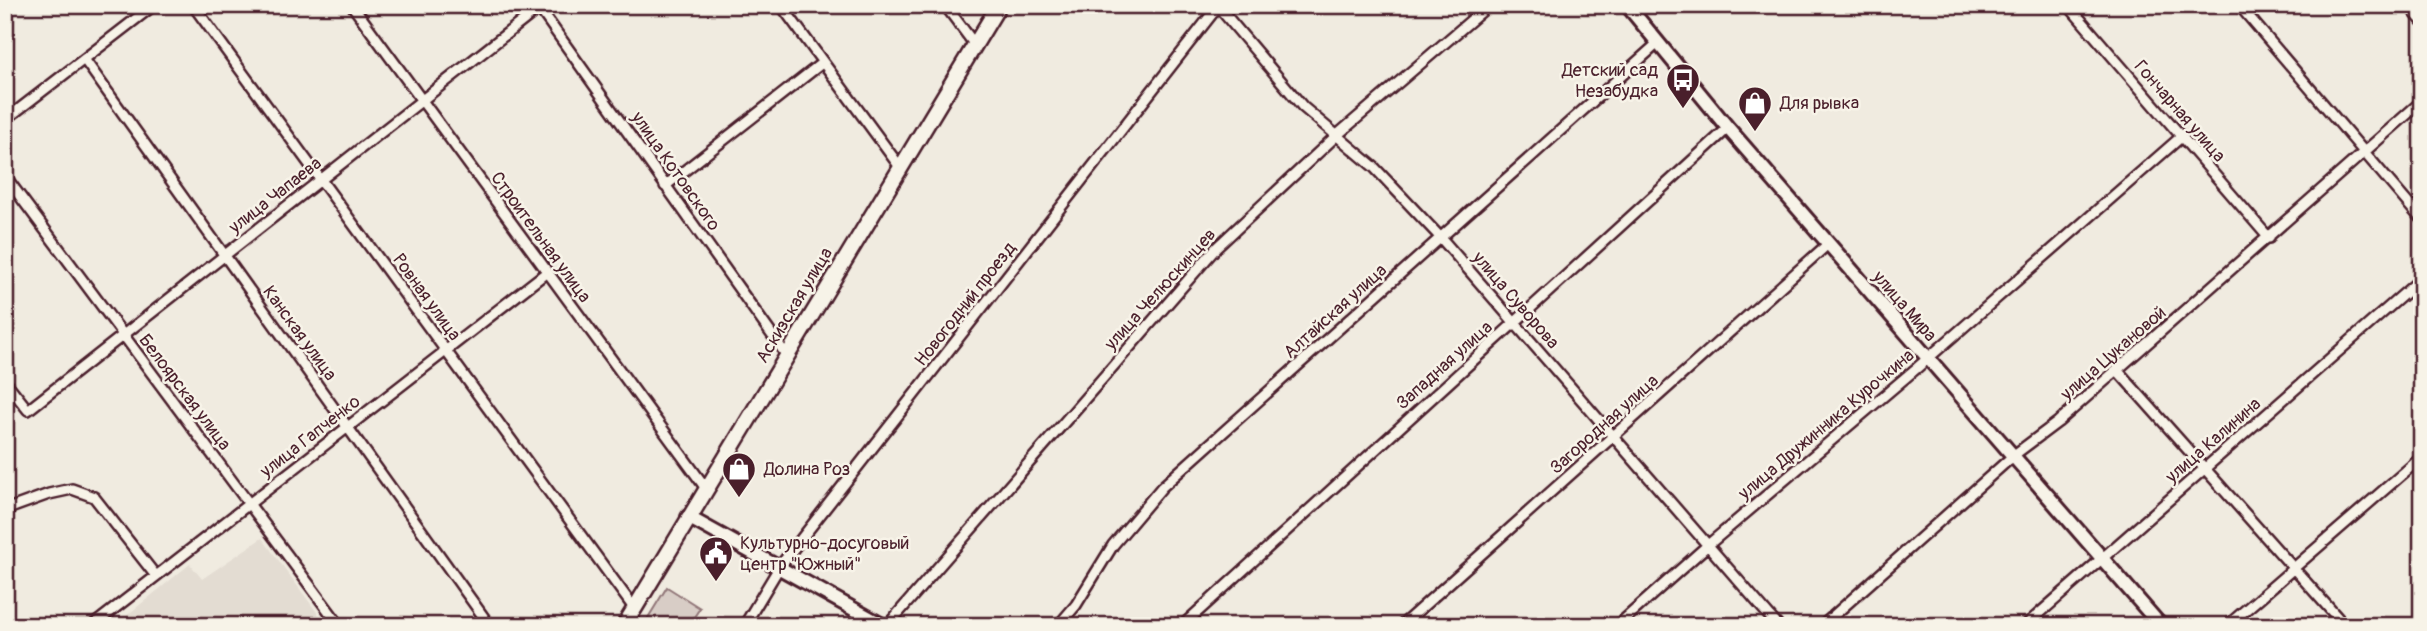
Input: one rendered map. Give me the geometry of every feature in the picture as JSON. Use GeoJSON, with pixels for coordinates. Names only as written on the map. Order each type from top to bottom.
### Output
{"type":"FeatureCollection","features":[{"type":"Feature","properties":{"kind":"main road","name":"Аскизская улица"},"geometry":{"type":"LineString","coordinates":[[624,626],[999,5]]}},
{"type":"Feature","properties":{"kind":"main road","name":"улица Мира"},"geometry":{"type":"LineString","coordinates":[[1628,5],[1728,128],[2161,626]]}},
{"type":"Feature","properties":{"kind":"main road"},"geometry":{"type":"LineString","coordinates":[[688,517],[885,626]]}},
{"type":"Feature","properties":{"kind":"street"},"geometry":{"type":"LineString","coordinates":[[5,120],[153,5]]}},
{"type":"Feature","properties":{"kind":"street","name":"Ровная улица"},"geometry":{"type":"LineString","coordinates":[[193,5],[635,608]]}},
{"type":"Feature","properties":{"kind":"street","name":"Строительная улица"},"geometry":{"type":"LineString","coordinates":[[352,5],[705,488]]}},
{"type":"Feature","properties":{"kind":"street"},"geometry":{"type":"LineString","coordinates":[[781,5],[900,167]]}},
{"type":"Feature","properties":{"kind":"street"},"geometry":{"type":"LineString","coordinates":[[945,5],[975,45]]}},
{"type":"Feature","properties":{"kind":"street","name":"улица Челюскинцев"},"geometry":{"type":"LineString","coordinates":[[885,626],[1216,248],[1336,136],[1489,5]]}},
{"type":"Feature","properties":{"kind":"street","name":"Гончарная улица"},"geometry":{"type":"LineString","coordinates":[[2068,5],[2269,238]]}},
{"type":"Feature","properties":{"kind":"street"},"geometry":{"type":"LineString","coordinates":[[2239,5],[2422,220]]}},
{"type":"Feature","properties":{"kind":"street"},"geometry":{"type":"LineString","coordinates":[[2408,5],[2422,21]]}},
{"type":"Feature","properties":{"kind":"street","name":"улица Чапаева"},"geometry":{"type":"LineString","coordinates":[[5,381],[29,410],[539,6]]}},
{"type":"Feature","properties":{"kind":"street","name":"улица Котовского"},"geometry":{"type":"LineString","coordinates":[[539,6],[787,356]]}},
{"type":"Feature","properties":{"kind":"street","name":"улица Суворова"},"geometry":{"type":"LineString","coordinates":[[1218,6],[1303,107],[1374,167],[1441,238],[1778,626]]}},
{"type":"Feature","properties":{"kind":"street","name":"Новогодний проезд"},"geometry":{"type":"LineString","coordinates":[[744,626],[780,566],[1218,6]]}},
{"type":"Feature","properties":{"kind":"street","name":"Алтайская улица"},"geometry":{"type":"LineString","coordinates":[[1058,626],[1076,606],[1113,545],[1162,487],[1658,43]]}},
{"type":"Feature","properties":{"kind":"street","name":"Канская улица"},"geometry":{"type":"LineString","coordinates":[[84,59],[490,626]]}},
{"type":"Feature","properties":{"kind":"street"},"geometry":{"type":"LineString","coordinates":[[665,186],[822,63]]}},
{"type":"Feature","properties":{"kind":"street","name":"улица Цукановой"},"geometry":{"type":"LineString","coordinates":[[1822,626],[2014,455],[2058,422],[2422,102]]}},
{"type":"Feature","properties":{"kind":"street","name":"Западная улица"},"geometry":{"type":"LineString","coordinates":[[1182,626],[1728,128]]}},
{"type":"Feature","properties":{"kind":"street","name":"улица Дружинника Курочкина"},"geometry":{"type":"LineString","coordinates":[[1618,626],[1708,545],[2181,137]]}},
{"type":"Feature","properties":{"kind":"street","name":"Белоярская улица"},"geometry":{"type":"LineString","coordinates":[[5,176],[340,626]]}},
{"type":"Feature","properties":{"kind":"street","name":"Загородная улица"},"geometry":{"type":"LineString","coordinates":[[1401,626],[1828,244]]}},
{"type":"Feature","properties":{"kind":"street","name":"улица Гапченко"},"geometry":{"type":"LineString","coordinates":[[92,626],[547,272]]}},
{"type":"Feature","properties":{"kind":"street","name":"улица Калинина"},"geometry":{"type":"LineString","coordinates":[[2025,626],[2422,278]]}},
{"type":"Feature","properties":{"kind":"street"},"geometry":{"type":"LineString","coordinates":[[2117,370],[2345,626]]}},
{"type":"Feature","properties":{"kind":"street"},"geometry":{"type":"LineString","coordinates":[[2227,626],[2422,457]]}},
{"type":"Feature","properties":{"kind":"street"},"geometry":{"type":"LineString","coordinates":[[5,510],[72,489],[94,497],[156,576]]}},
{"type":"Feature","properties":{"kind":"shaded area"},"geometry":{"type":"Polygon","coordinates":[[[262,538],[327,626],[114,626],[190,564],[202,579],[262,538]]]}},
{"type":"Feature","properties":{"kind":"shaded area"},"geometry":{"type":"Polygon","coordinates":[[[667,587],[700,608],[688,626],[643,626],[667,587]]]}},
{"type":"Feature","properties":{"kind":"place","name":"Детский сад Незабудка"},"geometry":{"type":"Point","coordinates":[1683,110]}},
{"type":"Feature","properties":{"kind":"place","name":"Для рывка"},"geometry":{"type":"Point","coordinates":[1755,133]}},
{"type":"Feature","properties":{"kind":"place","name":"Долина Роз"},"geometry":{"type":"Point","coordinates":[739,499]}},
{"type":"Feature","properties":{"kind":"place","name":"Культурно-досуговый центр \"Южный\""},"geometry":{"type":"Point","coordinates":[716,583]}}]}
